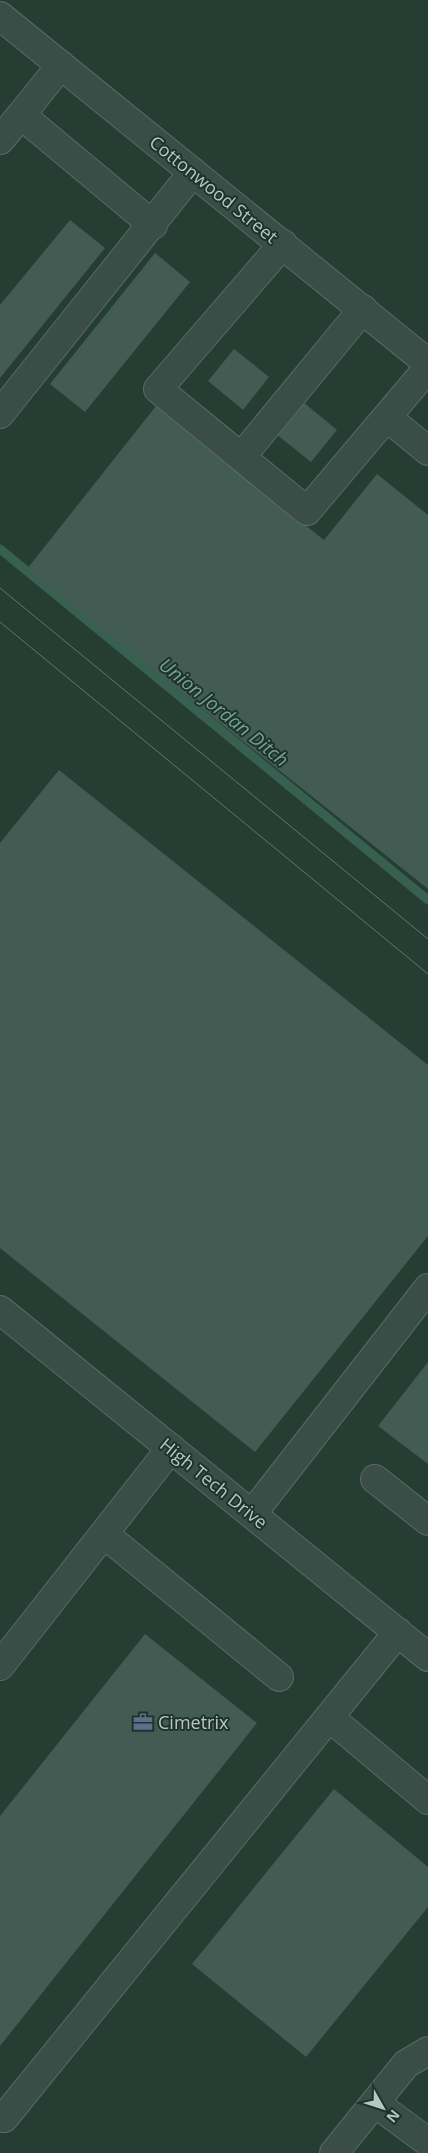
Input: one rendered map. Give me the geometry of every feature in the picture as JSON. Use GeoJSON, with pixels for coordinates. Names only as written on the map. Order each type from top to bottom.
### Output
{"type":"FeatureCollection","features":[{"type":"Feature","properties":{"kind":"street","name":"Cottonwood Street"},"geometry":{"type":"LineString","coordinates":[[0,16],[428,363]]}},
{"type":"Feature","properties":{"kind":"street"},"geometry":{"type":"LineString","coordinates":[[0,140],[61,65]]}},
{"type":"Feature","properties":{"kind":"street"},"geometry":{"type":"LineString","coordinates":[[21,115],[153,226]]}},
{"type":"Feature","properties":{"kind":"street"},"geometry":{"type":"LineString","coordinates":[[0,414],[153,226],[194,172]]}},
{"type":"Feature","properties":{"kind":"street"},"geometry":{"type":"LineString","coordinates":[[283,244],[158,389],[307,511],[388,418],[428,368]]}},
{"type":"Feature","properties":{"kind":"street"},"geometry":{"type":"LineString","coordinates":[[242,456],[363,309]]}},
{"type":"Feature","properties":{"kind":"street"},"geometry":{"type":"LineString","coordinates":[[388,418],[428,450]]}},
{"type":"Feature","properties":{"kind":"street"},"geometry":{"type":"LineString","coordinates":[[252,1514],[428,1288]]}},
{"type":"Feature","properties":{"kind":"street","name":"High Tech Drive"},"geometry":{"type":"LineString","coordinates":[[0,1310],[428,1657]]}},
{"type":"Feature","properties":{"kind":"street"},"geometry":{"type":"LineString","coordinates":[[0,1666],[171,1448]]}},
{"type":"Feature","properties":{"kind":"street"},"geometry":{"type":"LineString","coordinates":[[375,1479],[428,1521]]}},
{"type":"Feature","properties":{"kind":"street"},"geometry":{"type":"LineString","coordinates":[[104,1534],[279,1677]]}},
{"type":"Feature","properties":{"kind":"street"},"geometry":{"type":"LineString","coordinates":[[4,2118],[398,1632]]}},
{"type":"Feature","properties":{"kind":"street"},"geometry":{"type":"LineString","coordinates":[[329,1717],[428,1800]]}},
{"type":"Feature","properties":{"kind":"street"},"geometry":{"type":"LineString","coordinates":[[334,2153],[406,2064],[428,2051]]}},
{"type":"Feature","properties":{"kind":"street"},"geometry":{"type":"LineString","coordinates":[[375,2103],[428,2142]]}},
{"type":"Feature","properties":{"kind":"building"},"geometry":{"type":"Polygon","coordinates":[[[70,220],[105,248],[0,378],[0,305],[70,220]]]}},
{"type":"Feature","properties":{"kind":"building"},"geometry":{"type":"Polygon","coordinates":[[[155,253],[190,282],[85,412],[50,384],[155,253]]]}},
{"type":"Feature","properties":{"kind":"building"},"geometry":{"type":"Polygon","coordinates":[[[234,349],[269,377],[243,410],[208,381],[234,349]]]}},
{"type":"Feature","properties":{"kind":"building"},"geometry":{"type":"Polygon","coordinates":[[[302,401],[337,430],[311,462],[276,434],[302,401]]]}},
{"type":"Feature","properties":{"kind":"building"},"geometry":{"type":"Polygon","coordinates":[[[156,406],[324,540],[377,474],[428,515],[428,889],[27,569],[156,406]]]}},
{"type":"Feature","properties":{"kind":"building"},"geometry":{"type":"Polygon","coordinates":[[[59,770],[428,1065],[428,1236],[255,1452],[0,1248],[0,843],[59,770]]]}},
{"type":"Feature","properties":{"kind":"building"},"geometry":{"type":"Polygon","coordinates":[[[428,1362],[428,1464],[378,1426],[428,1362]]]}},
{"type":"Feature","properties":{"kind":"building"},"geometry":{"type":"Polygon","coordinates":[[[145,1634],[257,1723],[0,2046],[0,1816],[145,1634]]]}},
{"type":"Feature","properties":{"kind":"building"},"geometry":{"type":"Polygon","coordinates":[[[334,1789],[428,1867],[428,1907],[306,2057],[192,1964],[334,1789]]]}},
{"type":"Feature","properties":{"kind":"waterway","name":"Union Jordan Ditch"},"geometry":{"type":"LineString","coordinates":[[0,549],[428,900]]}},
{"type":"Feature","properties":{"kind":"tram line"},"geometry":{"type":"LineString","coordinates":[[0,588],[428,939]]}},
{"type":"Feature","properties":{"kind":"tram line"},"geometry":{"type":"LineString","coordinates":[[0,622],[428,974]]}},
{"type":"Feature","properties":{"kind":"place","name":"Cimetrix"},"geometry":{"type":"Point","coordinates":[143,1722]}}]}
